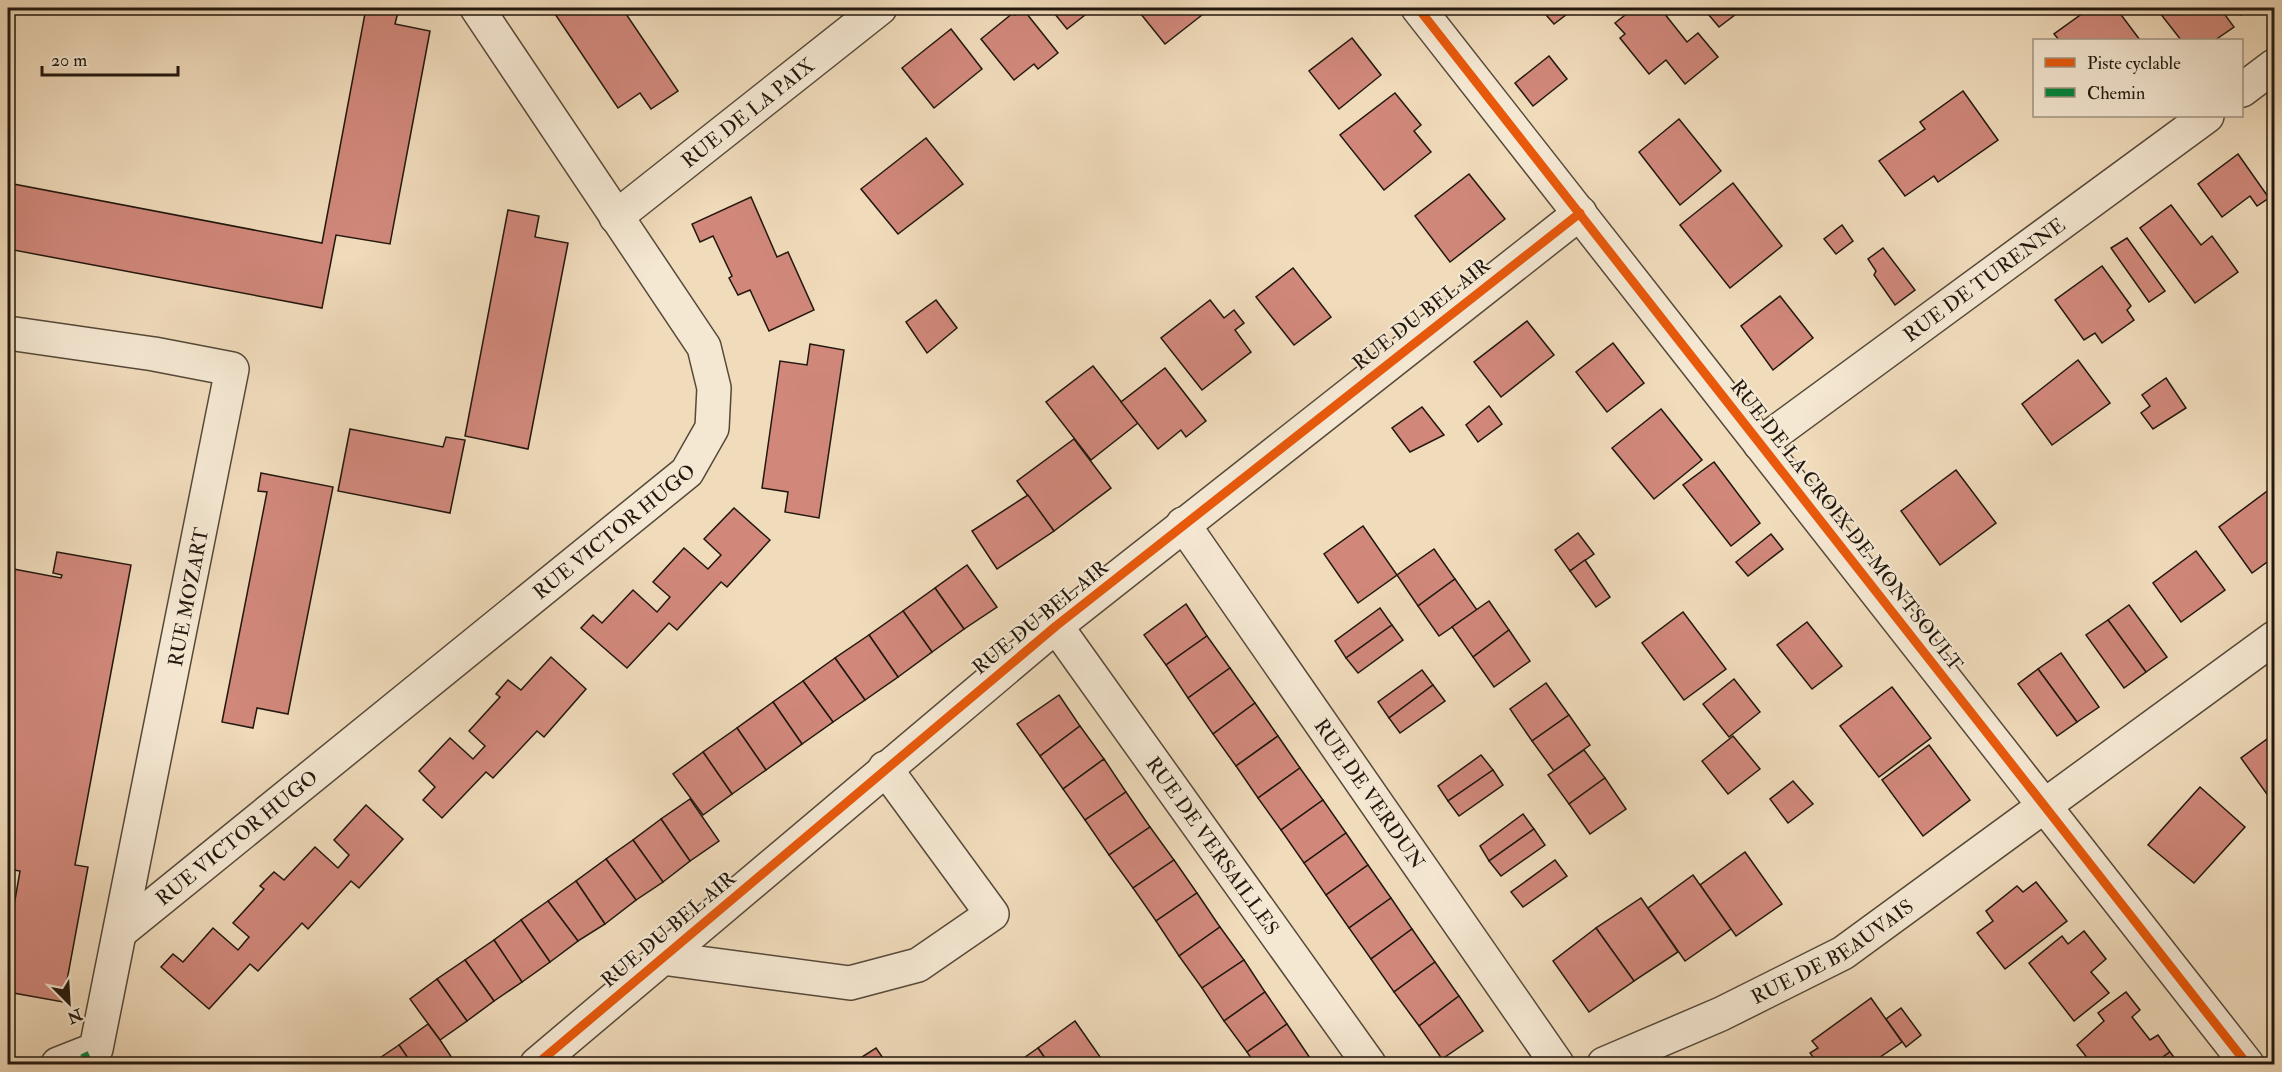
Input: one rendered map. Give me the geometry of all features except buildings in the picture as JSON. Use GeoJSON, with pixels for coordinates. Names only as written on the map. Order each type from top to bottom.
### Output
{"type":"FeatureCollection","features":[{"type":"Feature","properties":{"kind":"street","name":"RUE VICTOR HUGO"},"geometry":{"type":"LineString","coordinates":[[120,932],[687,472],[712,428],[714,388],[704,347],[477,8]]}},
{"type":"Feature","properties":{"kind":"street","name":"RUE DE LA PAIX"},"geometry":{"type":"LineString","coordinates":[[616,217],[880,8]]}},
{"type":"Feature","properties":{"kind":"street","name":"RUE DE LA CROIX DE MONTSOULT"},"geometry":{"type":"LineString","coordinates":[[1418,8],[2247,1065]]}},
{"type":"Feature","properties":{"kind":"street"},"geometry":{"type":"LineString","coordinates":[[2243,89],[2274,66]]}},
{"type":"Feature","properties":{"kind":"street","name":"RUE DE TURENNE"},"geometry":{"type":"LineString","coordinates":[[1760,444],[2206,117]]}},
{"type":"Feature","properties":{"kind":"street","name":"RUE DU BEL AIR"},"geometry":{"type":"LineString","coordinates":[[537,1065],[885,768],[1056,626],[1580,213]]}},
{"type":"Feature","properties":{"kind":"street","name":"RUE MOZART"},"geometry":{"type":"LineString","coordinates":[[8,333],[154,354],[232,369],[96,1049],[58,1065]]}},
{"type":"Feature","properties":{"kind":"street","name":"RUE DE VERDUN"},"geometry":{"type":"LineString","coordinates":[[1183,524],[1557,1065]]}},
{"type":"Feature","properties":{"kind":"street","name":"RUE DE VERSAILLES"},"geometry":{"type":"LineString","coordinates":[[1056,626],[1369,1065]]}},
{"type":"Feature","properties":{"kind":"street","name":"RUE DE BEAUVAIS"},"geometry":{"type":"LineString","coordinates":[[1604,1065],[1732,1009],[1843,953],[2274,638]]}},
{"type":"Feature","properties":{"kind":"street"},"geometry":{"type":"LineString","coordinates":[[662,958],[850,983],[918,966],[992,914],[885,768]]}},
{"type":"Feature","properties":{"kind":"marked path"},"geometry":{"type":"LineString","coordinates":[[84,1053],[89,1064]]}},
{"type":"Feature","properties":{"kind":"cycle path"},"geometry":{"type":"LineString","coordinates":[[1418,8],[2247,1064]]}},
{"type":"Feature","properties":{"kind":"cycle path"},"geometry":{"type":"LineString","coordinates":[[537,1064],[1056,626],[1580,213]]}}]}
